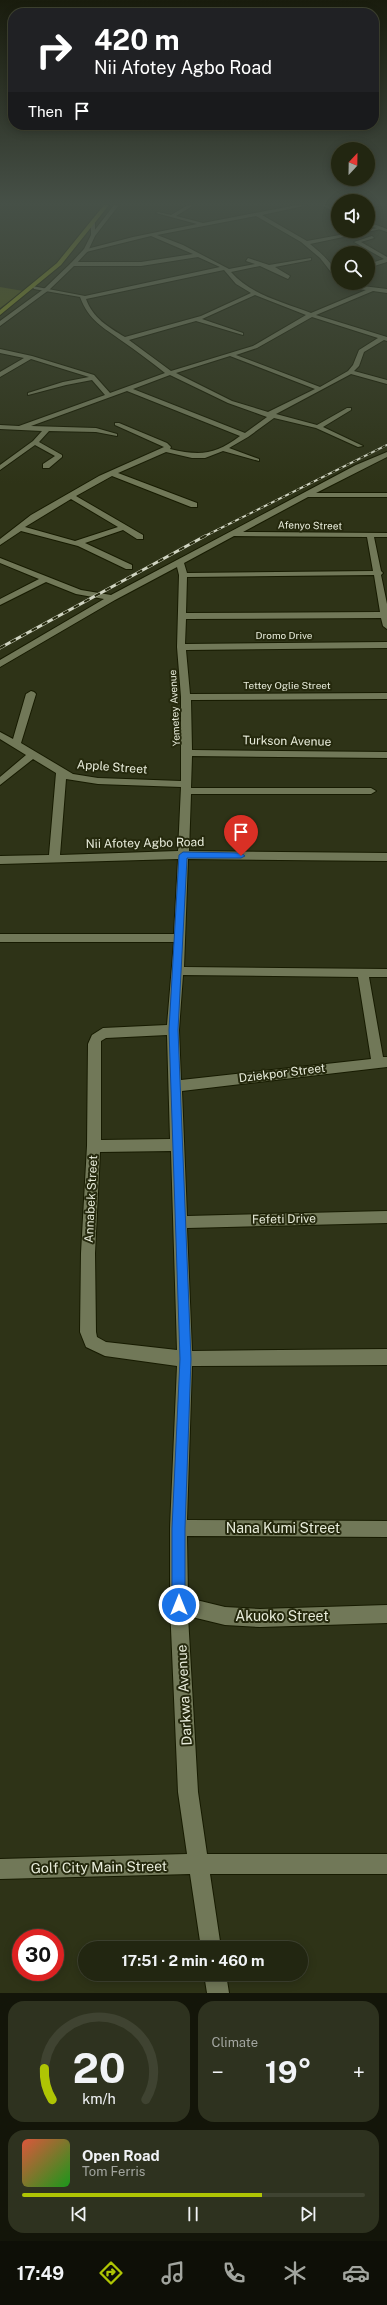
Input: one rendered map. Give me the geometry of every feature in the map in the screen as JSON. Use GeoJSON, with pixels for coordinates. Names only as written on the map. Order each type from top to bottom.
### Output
{"type":"FeatureCollection","features":[{"type":"Feature","properties":{"kind":"highway"},"geometry":{"type":"LineString","coordinates":[[0,313],[20,298]]}},
{"type":"Feature","properties":{"kind":"street"},"geometry":{"type":"LineString","coordinates":[[0,324],[35,298]]}},
{"type":"Feature","properties":{"kind":"street"},"geometry":{"type":"LineString","coordinates":[[84,298],[86,309],[102,326],[124,339],[170,373],[230,402],[271,415],[318,427],[360,446]]}},
{"type":"Feature","properties":{"kind":"street"},"geometry":{"type":"LineString","coordinates":[[124,339],[196,319],[244,298]]}},
{"type":"Feature","properties":{"kind":"street"},"geometry":{"type":"LineString","coordinates":[[268,298],[311,315],[385,339]]}},
{"type":"Feature","properties":{"kind":"street"},"geometry":{"type":"LineString","coordinates":[[20,428],[170,373],[232,355],[259,344],[311,315],[352,298]]}},
{"type":"Feature","properties":{"kind":"street"},"geometry":{"type":"LineString","coordinates":[[196,319],[241,334]]}},
{"type":"Feature","properties":{"kind":"street"},"geometry":{"type":"LineString","coordinates":[[164,450],[200,456],[224,449],[246,436],[271,415],[350,372],[356,366],[361,351],[385,339]]}},
{"type":"Feature","properties":{"kind":"street"},"geometry":{"type":"LineString","coordinates":[[0,351],[75,369],[95,378],[109,395]]}},
{"type":"Feature","properties":{"kind":"street"},"geometry":{"type":"LineString","coordinates":[[232,355],[320,388]]}},
{"type":"Feature","properties":{"kind":"street"},"geometry":{"type":"LineString","coordinates":[[0,375],[30,357]]}},
{"type":"Feature","properties":{"kind":"street"},"geometry":{"type":"LineString","coordinates":[[350,372],[387,382]]}},
{"type":"Feature","properties":{"kind":"street"},"geometry":{"type":"LineString","coordinates":[[30,394],[65,383],[95,378]]}},
{"type":"Feature","properties":{"kind":"street"},"geometry":{"type":"LineString","coordinates":[[128,389],[246,436]]}},
{"type":"Feature","properties":{"kind":"street"},"geometry":{"type":"LineString","coordinates":[[318,427],[349,409]]}},
{"type":"Feature","properties":{"kind":"street"},"geometry":{"type":"LineString","coordinates":[[0,543],[34,517],[102,478],[168,447],[165,444],[117,424]]}},
{"type":"Feature","properties":{"kind":"street"},"geometry":{"type":"LineString","coordinates":[[0,427],[46,430],[96,430],[115,435]]}},
{"type":"Feature","properties":{"kind":"street"},"geometry":{"type":"LineString","coordinates":[[0,468],[35,442],[46,430]]}},
{"type":"Feature","properties":{"kind":"street"},"geometry":{"type":"LineString","coordinates":[[35,442],[60,456],[46,466]]}},
{"type":"Feature","properties":{"kind":"street"},"geometry":{"type":"LineString","coordinates":[[224,449],[257,460]]}},
{"type":"Feature","properties":{"kind":"street"},"geometry":{"type":"LineString","coordinates":[[0,664],[112,598],[180,561],[387,454]]}},
{"type":"Feature","properties":{"kind":"street"},"geometry":{"type":"LineString","coordinates":[[113,474],[194,505]]}},
{"type":"Feature","properties":{"kind":"street"},"geometry":{"type":"LineString","coordinates":[[304,496],[387,495]]}},
{"type":"Feature","properties":{"kind":"street"},"geometry":{"type":"LineString","coordinates":[[72,496],[140,537]]}},
{"type":"Feature","properties":{"kind":"street"},"geometry":{"type":"LineString","coordinates":[[78,543],[125,527]]}},
{"type":"Feature","properties":{"kind":"street"},"geometry":{"type":"LineString","coordinates":[[19,528],[78,543],[129,567]]}},
{"type":"Feature","properties":{"kind":"street"},"geometry":{"type":"LineString","coordinates":[[0,534],[10,536]]}},
{"type":"Feature","properties":{"kind":"street","name":"Afenyo Street"},"geometry":{"type":"LineString","coordinates":[[233,534],[387,535]]}},
{"type":"Feature","properties":{"kind":"street"},"geometry":{"type":"LineString","coordinates":[[370,535],[379,573],[384,615],[387,626]]}},
{"type":"Feature","properties":{"kind":"street"},"geometry":{"type":"LineString","coordinates":[[0,560],[79,592],[112,598]]}},
{"type":"Feature","properties":{"kind":"street","name":"Yemetey Avenue"},"geometry":{"type":"LineString","coordinates":[[180,561],[183,576],[181,647],[186,697],[187,753],[183,855]]}},
{"type":"Feature","properties":{"kind":"street"},"geometry":{"type":"LineString","coordinates":[[183,576],[379,573]]}},
{"type":"Feature","properties":{"kind":"street"},"geometry":{"type":"LineString","coordinates":[[0,602],[47,578]]}},
{"type":"Feature","properties":{"kind":"street"},"geometry":{"type":"LineString","coordinates":[[182,616],[384,615]]}},
{"type":"Feature","properties":{"kind":"street","name":"Dromo Drive"},"geometry":{"type":"LineString","coordinates":[[181,647],[387,645]]}},
{"type":"Feature","properties":{"kind":"street"},"geometry":{"type":"LineString","coordinates":[[16,744],[31,694]]}},
{"type":"Feature","properties":{"kind":"street","name":"Tettey Oglie Street"},"geometry":{"type":"LineString","coordinates":[[186,697],[387,696]]}},
{"type":"Feature","properties":{"kind":"street","name":"Apple Street"},"geometry":{"type":"LineString","coordinates":[[0,735],[61,773],[75,778],[186,787],[371,791]]}},
{"type":"Feature","properties":{"kind":"street","name":"Turkson Avenue"},"geometry":{"type":"LineString","coordinates":[[187,753],[387,755]]}},
{"type":"Feature","properties":{"kind":"street"},"geometry":{"type":"LineString","coordinates":[[0,782],[32,754]]}},
{"type":"Feature","properties":{"kind":"street"},"geometry":{"type":"LineString","coordinates":[[54,857],[61,773]]}},
{"type":"Feature","properties":{"kind":"street","name":"Nii Afotey Agbo Road"},"geometry":{"type":"LineString","coordinates":[[0,860],[54,857],[183,855],[387,857]]}},
{"type":"Feature","properties":{"kind":"street","name":"Darkwa Avenue"},"geometry":{"type":"LineString","coordinates":[[183,855],[180,938],[173,1030],[185,1359],[178,1528],[179,1605],[188,1792],[210,1941]]}},
{"type":"Feature","properties":{"kind":"street"},"geometry":{"type":"LineString","coordinates":[[0,938],[180,938]]}},
{"type":"Feature","properties":{"kind":"street"},"geometry":{"type":"LineString","coordinates":[[178,971],[363,974],[387,973]]}},
{"type":"Feature","properties":{"kind":"street"},"geometry":{"type":"LineString","coordinates":[[363,974],[383,1063]]}},
{"type":"Feature","properties":{"kind":"street","name":"Annabek Street"},"geometry":{"type":"LineString","coordinates":[[173,1030],[103,1033],[96,1038],[94,1044],[94,1146],[88,1253],[88,1332],[91,1342],[105,1349],[185,1359]]}},
{"type":"Feature","properties":{"kind":"street","name":"Dziekpor Street"},"geometry":{"type":"LineString","coordinates":[[176,1086],[383,1063]]}},
{"type":"Feature","properties":{"kind":"street"},"geometry":{"type":"LineString","coordinates":[[94,1146],[177,1145]]}},
{"type":"Feature","properties":{"kind":"street","name":"Fefeti Drive"},"geometry":{"type":"LineString","coordinates":[[180,1222],[387,1217]]}},
{"type":"Feature","properties":{"kind":"street"},"geometry":{"type":"LineString","coordinates":[[185,1359],[387,1357]]}},
{"type":"Feature","properties":{"kind":"street","name":"Nana Kumi Street"},"geometry":{"type":"LineString","coordinates":[[178,1528],[387,1529]]}},
{"type":"Feature","properties":{"kind":"street","name":"Akuoko Street"},"geometry":{"type":"LineString","coordinates":[[179,1605],[224,1616],[260,1618],[387,1614]]}},
{"type":"Feature","properties":{"kind":"street","name":"Golf City Main Street"},"geometry":{"type":"LineString","coordinates":[[0,1869],[198,1864],[387,1864]]}},
{"type":"Feature","properties":{"kind":"street"},"geometry":{"type":"LineString","coordinates":[[216,1981],[218,1993]]}},
{"type":"Feature","properties":{"kind":"green space"},"geometry":{"type":"Polygon","coordinates":[[[0,298],[14,298],[0,308],[0,298]]]}},
{"type":"Feature","properties":{"kind":"railway"},"geometry":{"type":"LineString","coordinates":[[205,536],[387,445]]}},
{"type":"Feature","properties":{"kind":"railway"},"geometry":{"type":"LineString","coordinates":[[0,648],[205,536]]}},
{"type":"Feature","properties":{"kind":"route"},"geometry":{"type":"LineString","coordinates":[[179,1605],[178,1528],[185,1359],[173,1030],[180,938],[183,855],[241,856]]}}]}
